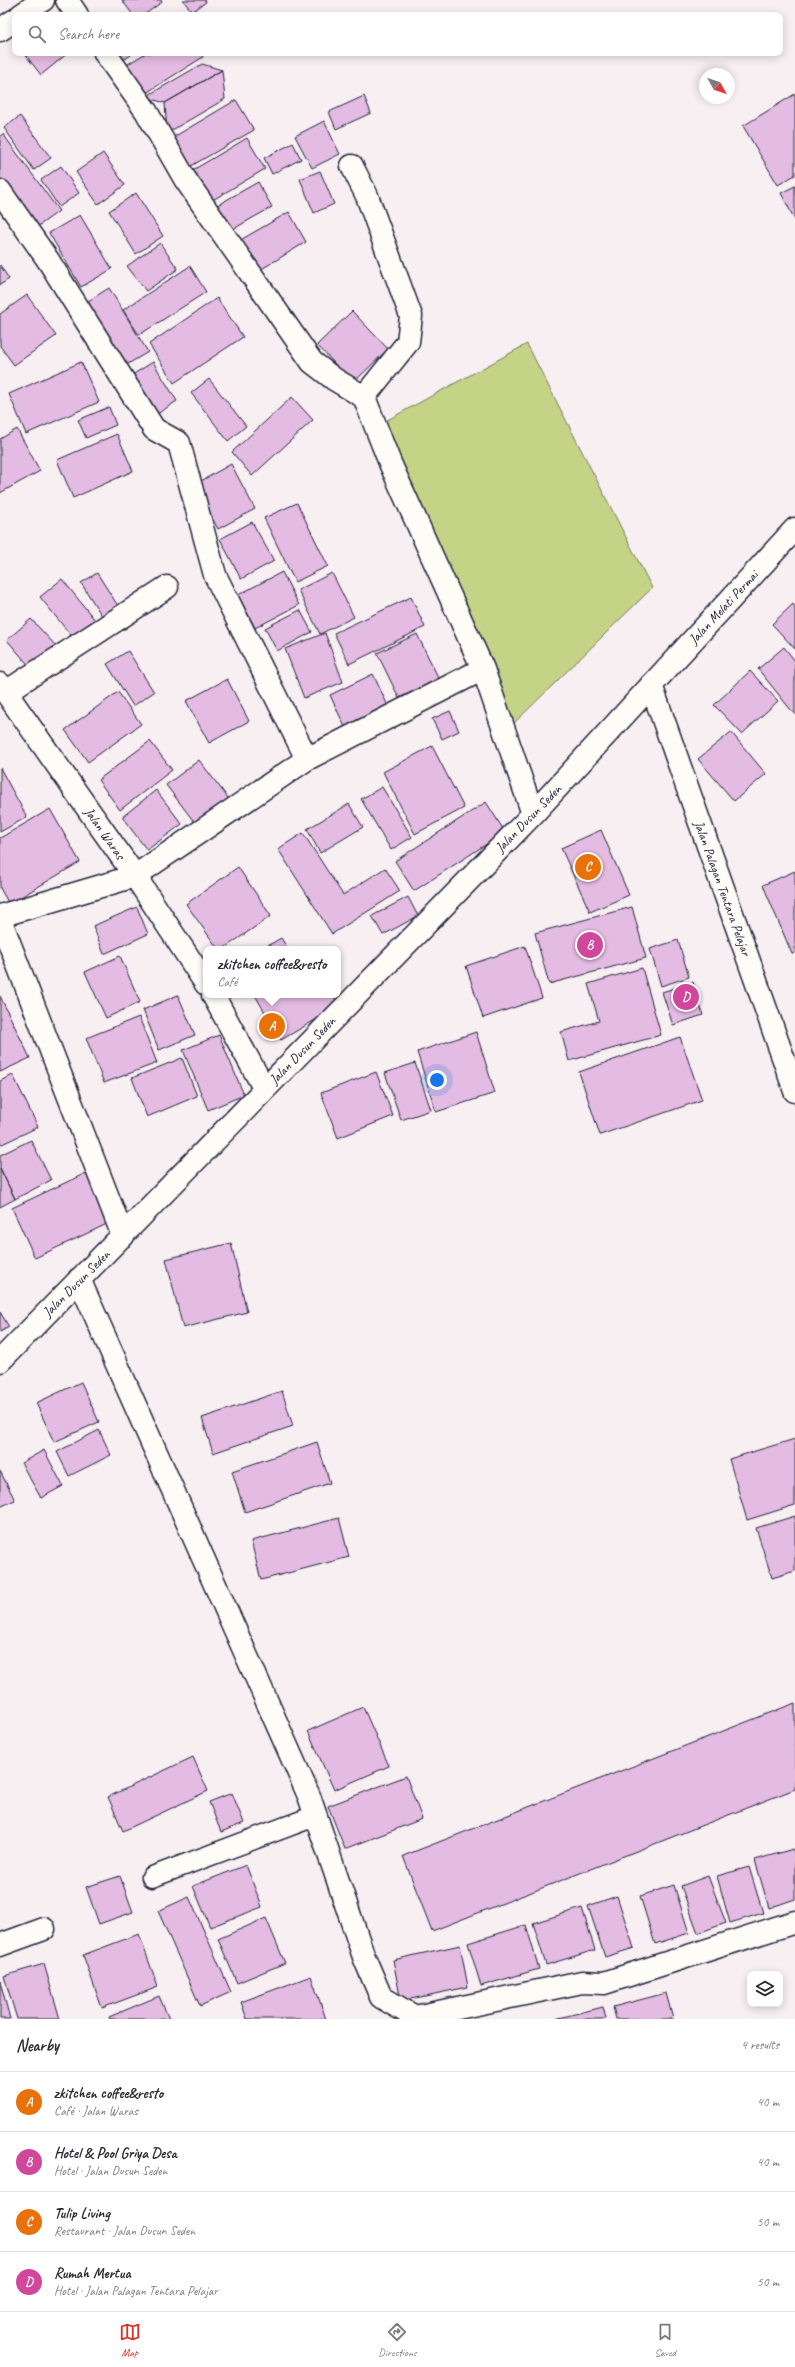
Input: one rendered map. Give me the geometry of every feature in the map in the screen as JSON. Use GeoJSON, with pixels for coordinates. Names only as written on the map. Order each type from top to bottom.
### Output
{"type":"FeatureCollection","features":[{"type":"Feature","properties":{"kind":"street"},"geometry":{"type":"LineString","coordinates":[[26,12],[43,0]]}},
{"type":"Feature","properties":{"kind":"street"},"geometry":{"type":"LineString","coordinates":[[67,0],[75,12]]}},
{"type":"Feature","properties":{"kind":"street"},"geometry":{"type":"LineString","coordinates":[[0,30],[12,22]]}},
{"type":"Feature","properties":{"kind":"street"},"geometry":{"type":"LineString","coordinates":[[107,56],[146,111],[185,179],[312,362],[334,379],[364,397],[390,463],[483,669],[533,814]]}},
{"type":"Feature","properties":{"kind":"street"},"geometry":{"type":"LineString","coordinates":[[352,166],[367,196],[410,316],[408,342],[364,397]]}},
{"type":"Feature","properties":{"kind":"street"},"geometry":{"type":"LineString","coordinates":[[0,191],[48,260],[154,429],[178,443],[215,575],[308,759]]}},
{"type":"Feature","properties":{"kind":"street","name":"Jalan Melati Permai"},"geometry":{"type":"LineString","coordinates":[[651,685],[795,529]]}},
{"type":"Feature","properties":{"kind":"street"},"geometry":{"type":"LineString","coordinates":[[3,688],[167,586]]}},
{"type":"Feature","properties":{"kind":"street"},"geometry":{"type":"LineString","coordinates":[[0,916],[134,876],[308,759],[483,669]]}},
{"type":"Feature","properties":{"kind":"street","name":"Jalan Dusun Seden"},"geometry":{"type":"LineString","coordinates":[[0,1361],[79,1279],[123,1236],[264,1088],[533,814],[651,685]]}},
{"type":"Feature","properties":{"kind":"street","name":"Jalan Palagan Tentara Pelajar"},"geometry":{"type":"LineString","coordinates":[[651,685],[795,1090]]}},
{"type":"Feature","properties":{"kind":"street","name":"Jalan Waras"},"geometry":{"type":"LineString","coordinates":[[3,688],[134,876],[203,980]]}},
{"type":"Feature","properties":{"kind":"street"},"geometry":{"type":"LineString","coordinates":[[0,919],[123,1236]]}},
{"type":"Feature","properties":{"kind":"street"},"geometry":{"type":"LineString","coordinates":[[215,998],[264,1088]]}},
{"type":"Feature","properties":{"kind":"street"},"geometry":{"type":"LineString","coordinates":[[79,1279],[306,1789],[364,1957],[381,1997],[415,2017],[582,1982],[604,1983],[795,1922]]}},
{"type":"Feature","properties":{"kind":"street"},"geometry":{"type":"LineString","coordinates":[[0,1945],[44,1929]]}},
{"type":"Feature","properties":{"kind":"lane"},"geometry":{"type":"LineString","coordinates":[[152,1877],[315,1816]]}},
{"type":"Feature","properties":{"kind":"green space"},"geometry":{"type":"Polygon","coordinates":[[[527,344],[652,588],[509,728],[382,423],[527,344]]]}},
{"type":"Feature","properties":{"kind":"building"},"geometry":{"type":"Polygon","coordinates":[[[122,0],[161,0],[162,2],[148,12],[131,12],[122,0]]]}},
{"type":"Feature","properties":{"kind":"building"},"geometry":{"type":"Polygon","coordinates":[[[183,0],[205,0],[206,2],[192,12],[183,0]]]}},
{"type":"Feature","properties":{"kind":"building"},"geometry":{"type":"Polygon","coordinates":[[[26,56],[64,56],[41,75],[26,56]]]}},
{"type":"Feature","properties":{"kind":"building"},"geometry":{"type":"Polygon","coordinates":[[[114,56],[130,56],[119,63],[114,56]]]}},
{"type":"Feature","properties":{"kind":"building"},"geometry":{"type":"Polygon","coordinates":[[[141,56],[203,57],[138,98],[120,69],[141,56]]]}},
{"type":"Feature","properties":{"kind":"building"},"geometry":{"type":"Polygon","coordinates":[[[202,64],[222,70],[165,103],[145,97],[202,64]]]}},
{"type":"Feature","properties":{"kind":"building"},"geometry":{"type":"Polygon","coordinates":[[[222,70],[225,99],[167,133],[165,103],[222,70]]]}},
{"type":"Feature","properties":{"kind":"building"},"geometry":{"type":"Polygon","coordinates":[[[795,94],[795,175],[778,185],[743,126],[795,94]]]}},
{"type":"Feature","properties":{"kind":"building"},"geometry":{"type":"Polygon","coordinates":[[[364,96],[371,113],[336,129],[329,112],[364,96]]]}},
{"type":"Feature","properties":{"kind":"building"},"geometry":{"type":"Polygon","coordinates":[[[236,100],[254,130],[184,170],[167,141],[236,100]]]}},
{"type":"Feature","properties":{"kind":"building"},"geometry":{"type":"Polygon","coordinates":[[[20,116],[51,158],[34,170],[4,128],[20,116]]]}},
{"type":"Feature","properties":{"kind":"building"},"geometry":{"type":"Polygon","coordinates":[[[324,121],[340,154],[312,168],[295,136],[324,121]]]}},
{"type":"Feature","properties":{"kind":"building"},"geometry":{"type":"Polygon","coordinates":[[[3,134],[59,211],[33,230],[0,186],[0,136],[3,134]]]}},
{"type":"Feature","properties":{"kind":"building"},"geometry":{"type":"Polygon","coordinates":[[[247,138],[265,169],[211,201],[193,170],[247,138]]]}},
{"type":"Feature","properties":{"kind":"building"},"geometry":{"type":"Polygon","coordinates":[[[293,143],[301,159],[272,174],[264,158],[293,143]]]}},
{"type":"Feature","properties":{"kind":"building"},"geometry":{"type":"Polygon","coordinates":[[[103,153],[125,185],[98,204],[76,172],[103,153]]]}},
{"type":"Feature","properties":{"kind":"building"},"geometry":{"type":"Polygon","coordinates":[[[61,166],[79,193],[59,207],[41,180],[61,166]]]}},
{"type":"Feature","properties":{"kind":"building"},"geometry":{"type":"Polygon","coordinates":[[[320,171],[334,204],[314,213],[300,179],[320,171]]]}},
{"type":"Feature","properties":{"kind":"building"},"geometry":{"type":"Polygon","coordinates":[[[258,182],[272,207],[228,232],[214,207],[258,182]]]}},
{"type":"Feature","properties":{"kind":"building"},"geometry":{"type":"Polygon","coordinates":[[[795,186],[795,220],[781,193],[795,186]]]}},
{"type":"Feature","properties":{"kind":"building"},"geometry":{"type":"Polygon","coordinates":[[[136,193],[163,236],[136,254],[109,211],[136,193]]]}},
{"type":"Feature","properties":{"kind":"building"},"geometry":{"type":"Polygon","coordinates":[[[289,212],[306,242],[255,273],[237,242],[289,212]]]}},
{"type":"Feature","properties":{"kind":"building"},"geometry":{"type":"Polygon","coordinates":[[[80,215],[112,269],[81,287],[49,233],[80,215]]]}},
{"type":"Feature","properties":{"kind":"building"},"geometry":{"type":"Polygon","coordinates":[[[160,243],[178,269],[146,291],[127,266],[160,243]]]}},
{"type":"Feature","properties":{"kind":"building"},"geometry":{"type":"Polygon","coordinates":[[[0,265],[9,279],[0,285],[0,265]]]}},
{"type":"Feature","properties":{"kind":"building"},"geometry":{"type":"Polygon","coordinates":[[[190,266],[206,292],[139,335],[123,310],[190,266]]]}},
{"type":"Feature","properties":{"kind":"building"},"geometry":{"type":"Polygon","coordinates":[[[109,288],[148,352],[118,370],[80,306],[109,288]]]}},
{"type":"Feature","properties":{"kind":"building"},"geometry":{"type":"Polygon","coordinates":[[[27,295],[56,336],[14,365],[0,346],[0,314],[27,295]]]}},
{"type":"Feature","properties":{"kind":"building"},"geometry":{"type":"Polygon","coordinates":[[[217,298],[243,337],[174,383],[149,344],[217,298]]]}},
{"type":"Feature","properties":{"kind":"building"},"geometry":{"type":"Polygon","coordinates":[[[352,311],[388,349],[353,383],[317,345],[352,311]]]}},
{"type":"Feature","properties":{"kind":"building"},"geometry":{"type":"Polygon","coordinates":[[[81,362],[99,402],[26,434],[9,394],[81,362]]]}},
{"type":"Feature","properties":{"kind":"building"},"geometry":{"type":"Polygon","coordinates":[[[153,362],[177,401],[148,420],[124,380],[153,362]]]}},
{"type":"Feature","properties":{"kind":"building"},"geometry":{"type":"Polygon","coordinates":[[[209,379],[246,426],[228,441],[191,393],[209,379]]]}},
{"type":"Feature","properties":{"kind":"building"},"geometry":{"type":"Polygon","coordinates":[[[292,397],[313,420],[252,476],[232,452],[292,397]]]}},
{"type":"Feature","properties":{"kind":"building"},"geometry":{"type":"Polygon","coordinates":[[[109,407],[116,425],[86,438],[78,420],[109,407]]]}},
{"type":"Feature","properties":{"kind":"building"},"geometry":{"type":"Polygon","coordinates":[[[17,429],[40,471],[0,493],[0,439],[17,429]]]}},
{"type":"Feature","properties":{"kind":"building"},"geometry":{"type":"Polygon","coordinates":[[[117,434],[133,471],[73,498],[57,460],[117,434]]]}},
{"type":"Feature","properties":{"kind":"building"},"geometry":{"type":"Polygon","coordinates":[[[231,464],[255,509],[218,529],[194,485],[231,464]]]}},
{"type":"Feature","properties":{"kind":"building"},"geometry":{"type":"Polygon","coordinates":[[[297,503],[328,566],[295,582],[264,518],[297,503]]]}},
{"type":"Feature","properties":{"kind":"building"},"geometry":{"type":"Polygon","coordinates":[[[252,522],[274,561],[241,579],[220,539],[252,522]]]}},
{"type":"Feature","properties":{"kind":"building"},"geometry":{"type":"Polygon","coordinates":[[[282,572],[299,605],[255,628],[238,595],[282,572]]]}},
{"type":"Feature","properties":{"kind":"building"},"geometry":{"type":"Polygon","coordinates":[[[97,573],[118,606],[102,616],[81,583],[97,573]]]}},
{"type":"Feature","properties":{"kind":"building"},"geometry":{"type":"Polygon","coordinates":[[[332,573],[354,617],[320,634],[298,590],[332,573]]]}},
{"type":"Feature","properties":{"kind":"building"},"geometry":{"type":"Polygon","coordinates":[[[62,579],[99,625],[77,643],[40,597],[62,579]]]}},
{"type":"Feature","properties":{"kind":"building"},"geometry":{"type":"Polygon","coordinates":[[[411,597],[425,627],[349,664],[334,633],[411,597]]]}},
{"type":"Feature","properties":{"kind":"building"},"geometry":{"type":"Polygon","coordinates":[[[793,604],[795,607],[795,649],[772,624],[793,604]]]}},
{"type":"Feature","properties":{"kind":"building"},"geometry":{"type":"Polygon","coordinates":[[[300,610],[312,632],[277,651],[265,628],[300,610]]]}},
{"type":"Feature","properties":{"kind":"building"},"geometry":{"type":"Polygon","coordinates":[[[31,619],[56,646],[31,668],[7,640],[31,619]]]}},
{"type":"Feature","properties":{"kind":"building"},"geometry":{"type":"Polygon","coordinates":[[[325,633],[343,682],[304,698],[285,649],[325,633]]]}},
{"type":"Feature","properties":{"kind":"building"},"geometry":{"type":"Polygon","coordinates":[[[417,634],[439,679],[399,698],[377,653],[417,634]]]}},
{"type":"Feature","properties":{"kind":"building"},"geometry":{"type":"Polygon","coordinates":[[[784,647],[795,661],[795,715],[758,669],[784,647]]]}},
{"type":"Feature","properties":{"kind":"building"},"geometry":{"type":"Polygon","coordinates":[[[128,651],[154,692],[133,706],[107,664],[128,651]]]}},
{"type":"Feature","properties":{"kind":"building"},"geometry":{"type":"Polygon","coordinates":[[[750,671],[778,701],[742,734],[714,705],[750,671]]]}},
{"type":"Feature","properties":{"kind":"building"},"geometry":{"type":"Polygon","coordinates":[[[373,674],[388,706],[345,727],[330,695],[373,674]]]}},
{"type":"Feature","properties":{"kind":"building"},"geometry":{"type":"Polygon","coordinates":[[[227,679],[249,721],[209,743],[186,701],[227,679]]]}},
{"type":"Feature","properties":{"kind":"building"},"geometry":{"type":"Polygon","coordinates":[[[118,692],[141,724],[88,762],[65,730],[118,692]]]}},
{"type":"Feature","properties":{"kind":"building"},"geometry":{"type":"Polygon","coordinates":[[[450,711],[459,731],[442,739],[432,719],[450,711]]]}},
{"type":"Feature","properties":{"kind":"building"},"geometry":{"type":"Polygon","coordinates":[[[731,732],[766,774],[734,801],[698,759],[731,732]]]}},
{"type":"Feature","properties":{"kind":"building"},"geometry":{"type":"Polygon","coordinates":[[[150,741],[172,770],[120,810],[98,780],[150,741]]]}},
{"type":"Feature","properties":{"kind":"building"},"geometry":{"type":"Polygon","coordinates":[[[432,746],[464,808],[415,834],[383,772],[432,746]]]}},
{"type":"Feature","properties":{"kind":"building"},"geometry":{"type":"Polygon","coordinates":[[[199,760],[232,803],[199,828],[166,785],[199,760]]]}},
{"type":"Feature","properties":{"kind":"building"},"geometry":{"type":"Polygon","coordinates":[[[0,768],[27,817],[0,832],[0,768]]]}},
{"type":"Feature","properties":{"kind":"building"},"geometry":{"type":"Polygon","coordinates":[[[382,787],[412,837],[391,850],[361,799],[382,787]]]}},
{"type":"Feature","properties":{"kind":"building"},"geometry":{"type":"Polygon","coordinates":[[[156,790],[182,824],[147,850],[122,817],[156,790]]]}},
{"type":"Feature","properties":{"kind":"building"},"geometry":{"type":"Polygon","coordinates":[[[486,802],[505,832],[414,891],[395,861],[486,802]]]}},
{"type":"Feature","properties":{"kind":"building"},"geometry":{"type":"Polygon","coordinates":[[[349,804],[363,827],[320,853],[307,829],[349,804]]]}},
{"type":"Feature","properties":{"kind":"building"},"geometry":{"type":"Polygon","coordinates":[[[50,809],[80,862],[9,904],[0,888],[0,838],[50,809]]]}},
{"type":"Feature","properties":{"kind":"building"},"geometry":{"type":"Polygon","coordinates":[[[601,830],[629,895],[590,912],[561,848],[601,830]]]}},
{"type":"Feature","properties":{"kind":"building"},"geometry":{"type":"Polygon","coordinates":[[[303,833],[343,895],[385,868],[400,891],[332,934],[278,849],[303,833]]]}},
{"type":"Feature","properties":{"kind":"building"},"geometry":{"type":"Polygon","coordinates":[[[238,867],[271,916],[227,946],[216,946],[186,904],[238,867]]]}},
{"type":"Feature","properties":{"kind":"building"},"geometry":{"type":"Polygon","coordinates":[[[795,871],[795,953],[792,954],[763,885],[795,871]]]}},
{"type":"Feature","properties":{"kind":"building"},"geometry":{"type":"Polygon","coordinates":[[[408,897],[418,916],[383,935],[372,916],[408,897]]]}},
{"type":"Feature","properties":{"kind":"building"},"geometry":{"type":"Polygon","coordinates":[[[137,907],[148,934],[104,954],[93,926],[137,907]]]}},
{"type":"Feature","properties":{"kind":"building"},"geometry":{"type":"Polygon","coordinates":[[[632,907],[646,958],[549,984],[535,933],[632,907]]]}},
{"type":"Feature","properties":{"kind":"building"},"geometry":{"type":"Polygon","coordinates":[[[281,938],[286,946],[267,946],[281,938]]]}},
{"type":"Feature","properties":{"kind":"building"},"geometry":{"type":"Polygon","coordinates":[[[678,940],[689,977],[661,986],[650,949],[678,940]]]}},
{"type":"Feature","properties":{"kind":"building"},"geometry":{"type":"Polygon","coordinates":[[[525,946],[542,998],[483,1018],[466,966],[525,946]]]}},
{"type":"Feature","properties":{"kind":"building"},"geometry":{"type":"Polygon","coordinates":[[[120,956],[140,1002],[106,1018],[85,972],[120,956]]]}},
{"type":"Feature","properties":{"kind":"building"},"geometry":{"type":"Polygon","coordinates":[[[642,968],[661,1035],[569,1061],[561,1032],[599,1021],[588,984],[642,968]]]}},
{"type":"Feature","properties":{"kind":"building"},"geometry":{"type":"Polygon","coordinates":[[[693,982],[703,1015],[673,1025],[662,992],[693,982]]]}},
{"type":"Feature","properties":{"kind":"building"},"geometry":{"type":"Polygon","coordinates":[[[178,995],[195,1035],[159,1050],[143,1010],[178,995]]]}},
{"type":"Feature","properties":{"kind":"building"},"geometry":{"type":"Polygon","coordinates":[[[0,996],[30,1058],[0,1072],[0,996]]]}},
{"type":"Feature","properties":{"kind":"building"},"geometry":{"type":"Polygon","coordinates":[[[257,998],[335,998],[339,1006],[281,1040],[257,998]]]}},
{"type":"Feature","properties":{"kind":"building"},"geometry":{"type":"Polygon","coordinates":[[[139,1017],[157,1063],[104,1083],[86,1038],[139,1017]]]}},
{"type":"Feature","properties":{"kind":"building"},"geometry":{"type":"Polygon","coordinates":[[[476,1032],[495,1093],[436,1112],[417,1052],[476,1032]]]}},
{"type":"Feature","properties":{"kind":"building"},"geometry":{"type":"Polygon","coordinates":[[[219,1035],[244,1095],[208,1110],[183,1050],[219,1035]]]}},
{"type":"Feature","properties":{"kind":"building"},"geometry":{"type":"Polygon","coordinates":[[[680,1037],[702,1100],[600,1135],[579,1072],[680,1037]]]}},
{"type":"Feature","properties":{"kind":"building"},"geometry":{"type":"Polygon","coordinates":[[[182,1058],[197,1096],[147,1117],[132,1078],[182,1058]]]}},
{"type":"Feature","properties":{"kind":"building"},"geometry":{"type":"Polygon","coordinates":[[[415,1063],[431,1110],[401,1120],[385,1073],[415,1063]]]}},
{"type":"Feature","properties":{"kind":"building"},"geometry":{"type":"Polygon","coordinates":[[[376,1072],[393,1116],[338,1138],[321,1093],[376,1072]]]}},
{"type":"Feature","properties":{"kind":"building"},"geometry":{"type":"Polygon","coordinates":[[[13,1075],[38,1127],[0,1145],[0,1081],[13,1075]]]}},
{"type":"Feature","properties":{"kind":"building"},"geometry":{"type":"Polygon","coordinates":[[[31,1140],[51,1180],[15,1199],[0,1168],[0,1155],[31,1140]]]}},
{"type":"Feature","properties":{"kind":"building"},"geometry":{"type":"Polygon","coordinates":[[[0,1168],[15,1199],[0,1207],[0,1168]]]}},
{"type":"Feature","properties":{"kind":"building"},"geometry":{"type":"Polygon","coordinates":[[[86,1173],[109,1223],[35,1258],[12,1208],[86,1173]]]}},
{"type":"Feature","properties":{"kind":"building"},"geometry":{"type":"Polygon","coordinates":[[[231,1243],[247,1312],[183,1328],[166,1259],[231,1243]]]}},
{"type":"Feature","properties":{"kind":"building"},"geometry":{"type":"Polygon","coordinates":[[[0,1312],[9,1327],[0,1332],[0,1312]]]}},
{"type":"Feature","properties":{"kind":"building"},"geometry":{"type":"Polygon","coordinates":[[[81,1382],[99,1422],[54,1442],[36,1403],[81,1382]]]}},
{"type":"Feature","properties":{"kind":"building"},"geometry":{"type":"Polygon","coordinates":[[[282,1391],[293,1426],[213,1453],[202,1418],[282,1391]]]}},
{"type":"Feature","properties":{"kind":"building"},"geometry":{"type":"Polygon","coordinates":[[[99,1430],[111,1455],[69,1476],[57,1452],[99,1430]]]}},
{"type":"Feature","properties":{"kind":"building"},"geometry":{"type":"Polygon","coordinates":[[[795,1439],[795,1505],[747,1520],[729,1459],[795,1439]]]}},
{"type":"Feature","properties":{"kind":"building"},"geometry":{"type":"Polygon","coordinates":[[[317,1442],[330,1483],[245,1512],[232,1471],[317,1442]]]}},
{"type":"Feature","properties":{"kind":"building"},"geometry":{"type":"Polygon","coordinates":[[[44,1450],[63,1486],[41,1498],[21,1463],[44,1450]]]}},
{"type":"Feature","properties":{"kind":"building"},"geometry":{"type":"Polygon","coordinates":[[[0,1471],[15,1500],[0,1507],[0,1471]]]}},
{"type":"Feature","properties":{"kind":"building"},"geometry":{"type":"Polygon","coordinates":[[[795,1516],[795,1571],[772,1578],[756,1528],[795,1516]]]}},
{"type":"Feature","properties":{"kind":"building"},"geometry":{"type":"Polygon","coordinates":[[[339,1518],[349,1557],[261,1580],[251,1541],[339,1518]]]}},
{"type":"Feature","properties":{"kind":"building"},"geometry":{"type":"Polygon","coordinates":[[[795,1703],[795,1789],[432,1931],[403,1856],[795,1703]]]}},
{"type":"Feature","properties":{"kind":"building"},"geometry":{"type":"Polygon","coordinates":[[[363,1707],[389,1766],[334,1790],[308,1731],[363,1707]]]}},
{"type":"Feature","properties":{"kind":"building"},"geometry":{"type":"Polygon","coordinates":[[[193,1757],[208,1791],[123,1831],[108,1797],[193,1757]]]}},
{"type":"Feature","properties":{"kind":"building"},"geometry":{"type":"Polygon","coordinates":[[[406,1776],[422,1819],[345,1849],[328,1806],[406,1776]]]}},
{"type":"Feature","properties":{"kind":"building"},"geometry":{"type":"Polygon","coordinates":[[[232,1793],[244,1823],[221,1832],[209,1802],[232,1793]]]}},
{"type":"Feature","properties":{"kind":"building"},"geometry":{"type":"Polygon","coordinates":[[[793,1849],[795,1857],[795,1899],[769,1908],[755,1860],[793,1849]]]}},
{"type":"Feature","properties":{"kind":"building"},"geometry":{"type":"Polygon","coordinates":[[[246,1865],[262,1907],[210,1927],[193,1886],[246,1865]]]}},
{"type":"Feature","properties":{"kind":"building"},"geometry":{"type":"Polygon","coordinates":[[[749,1867],[763,1913],[730,1923],[717,1876],[749,1867]]]}},
{"type":"Feature","properties":{"kind":"building"},"geometry":{"type":"Polygon","coordinates":[[[120,1876],[133,1912],[99,1924],[86,1887],[120,1876]]]}},
{"type":"Feature","properties":{"kind":"building"},"geometry":{"type":"Polygon","coordinates":[[[708,1876],[726,1923],[698,1933],[681,1886],[708,1876]]]}},
{"type":"Feature","properties":{"kind":"building"},"geometry":{"type":"Polygon","coordinates":[[[674,1885],[689,1933],[655,1944],[640,1896],[674,1885]]]}},
{"type":"Feature","properties":{"kind":"building"},"geometry":{"type":"Polygon","coordinates":[[[617,1896],[634,1948],[605,1957],[588,1906],[617,1896]]]}},
{"type":"Feature","properties":{"kind":"building"},"geometry":{"type":"Polygon","coordinates":[[[189,1897],[231,1992],[200,2006],[158,1911],[189,1897]]]}},
{"type":"Feature","properties":{"kind":"building"},"geometry":{"type":"Polygon","coordinates":[[[582,1908],[595,1950],[546,1965],[533,1923],[582,1908]]]}},
{"type":"Feature","properties":{"kind":"building"},"geometry":{"type":"Polygon","coordinates":[[[266,1918],[285,1963],[237,1983],[218,1939],[266,1918]]]}},
{"type":"Feature","properties":{"kind":"building"},"geometry":{"type":"Polygon","coordinates":[[[526,1925],[539,1969],[481,1986],[468,1943],[526,1925]]]}},
{"type":"Feature","properties":{"kind":"building"},"geometry":{"type":"Polygon","coordinates":[[[139,1934],[158,1987],[102,2008],[83,1955],[139,1934]]]}},
{"type":"Feature","properties":{"kind":"building"},"geometry":{"type":"Polygon","coordinates":[[[460,1945],[468,1987],[401,2001],[393,1960],[460,1945]]]}},
{"type":"Feature","properties":{"kind":"building"},"geometry":{"type":"Polygon","coordinates":[[[44,1964],[60,2019],[17,2019],[4,1976],[44,1964]]]}},
{"type":"Feature","properties":{"kind":"building"},"geometry":{"type":"Polygon","coordinates":[[[311,1976],[326,2019],[247,2019],[241,2002],[311,1976]]]}},
{"type":"Feature","properties":{"kind":"building"},"geometry":{"type":"Polygon","coordinates":[[[0,1981],[10,2019],[0,2019],[0,1981]]]}},
{"type":"Feature","properties":{"kind":"building"},"geometry":{"type":"Polygon","coordinates":[[[666,1993],[673,2019],[616,2019],[613,2007],[666,1993]]]}},
{"type":"Feature","properties":{"kind":"building"},"geometry":{"type":"Polygon","coordinates":[[[159,1996],[169,2019],[110,2019],[109,2017],[159,1996]]]}},
{"type":"Feature","properties":{"kind":"building"},"geometry":{"type":"Polygon","coordinates":[[[603,2007],[606,2019],[555,2019],[603,2007]]]}},
{"type":"Feature","properties":{"kind":"place","name":"Tulip Living"},"geometry":{"type":"Point","coordinates":[588,867]}},
{"type":"Feature","properties":{"kind":"place","name":"Hotel & Pool Griya Desa"},"geometry":{"type":"Point","coordinates":[590,945]}},
{"type":"Feature","properties":{"kind":"place","name":"Rumah Mertua"},"geometry":{"type":"Point","coordinates":[686,997]}},
{"type":"Feature","properties":{"kind":"place","name":"zkitchen coffee&resto"},"geometry":{"type":"Point","coordinates":[272,1026]}}]}
